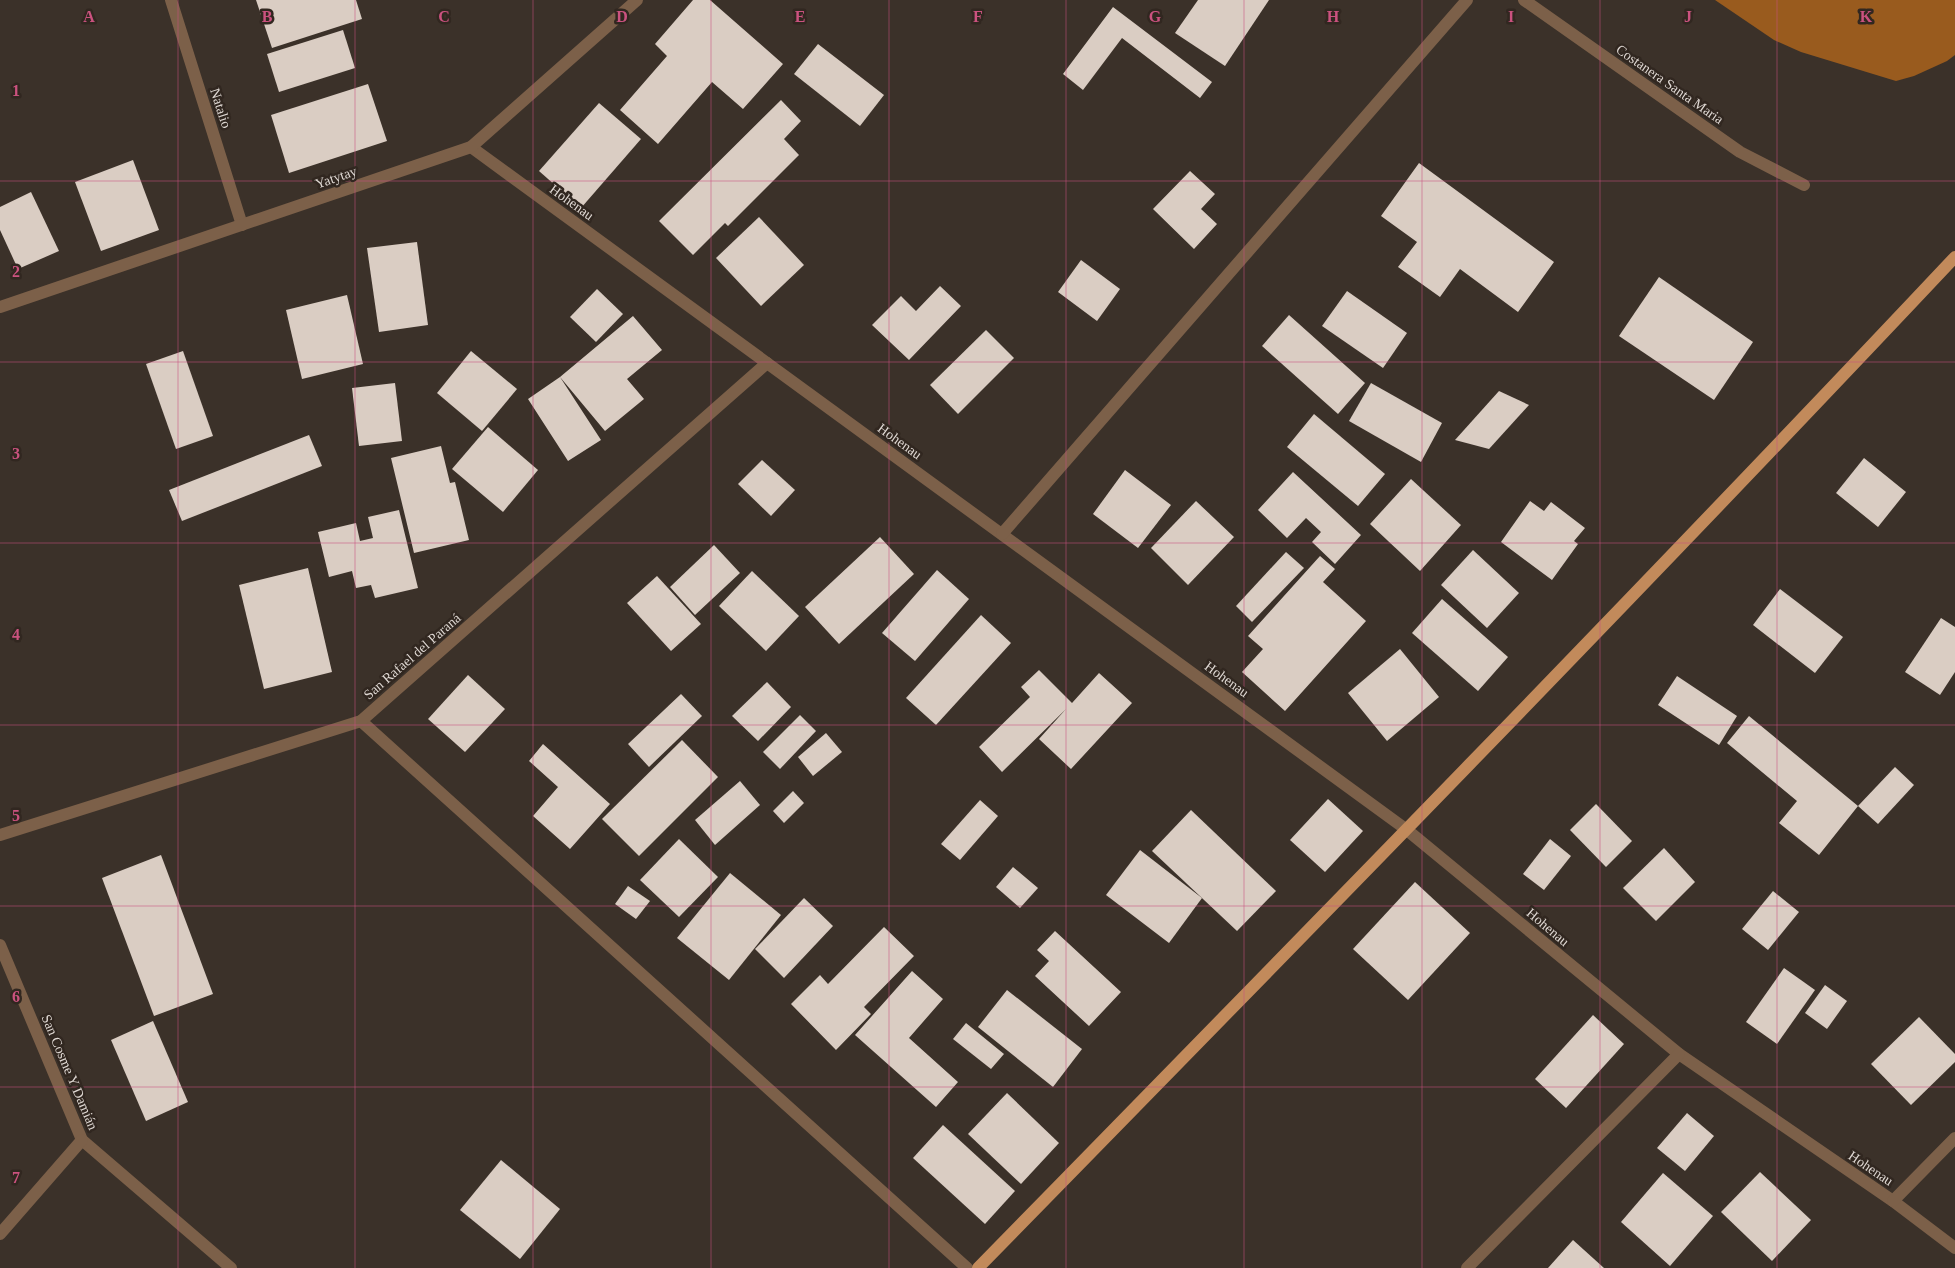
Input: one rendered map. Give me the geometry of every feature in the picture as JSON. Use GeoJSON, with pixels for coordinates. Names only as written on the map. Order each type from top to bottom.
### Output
{"type":"FeatureCollection","features":[{"type":"Feature","properties":{"kind":"main road"},"geometry":{"type":"LineString","coordinates":[[978,1268],[1407,830],[1955,257]]}},
{"type":"Feature","properties":{"kind":"street","name":"Natalio"},"geometry":{"type":"LineString","coordinates":[[171,0],[242,225]]}},
{"type":"Feature","properties":{"kind":"street","name":"Yatytay"},"geometry":{"type":"LineString","coordinates":[[0,307],[471,147],[637,0]]}},
{"type":"Feature","properties":{"kind":"street"},"geometry":{"type":"LineString","coordinates":[[1002,534],[1467,0]]}},
{"type":"Feature","properties":{"kind":"street","name":"Costanera Santa Maria"},"geometry":{"type":"LineString","coordinates":[[1524,0],[1740,152],[1804,185]]}},
{"type":"Feature","properties":{"kind":"street","name":"Hohenau"},"geometry":{"type":"LineString","coordinates":[[471,147],[1407,830],[1679,1054],[1893,1201],[1955,1248]]}},
{"type":"Feature","properties":{"kind":"street","name":"San Rafael del Paraná"},"geometry":{"type":"LineString","coordinates":[[0,835],[361,721],[767,362]]}},
{"type":"Feature","properties":{"kind":"street"},"geometry":{"type":"LineString","coordinates":[[361,721],[967,1268]]}},
{"type":"Feature","properties":{"kind":"street","name":"San Cosme Y Damián"},"geometry":{"type":"LineString","coordinates":[[0,945],[82,1140],[232,1268]]}},
{"type":"Feature","properties":{"kind":"street"},"geometry":{"type":"LineString","coordinates":[[1467,1268],[1679,1054]]}},
{"type":"Feature","properties":{"kind":"street"},"geometry":{"type":"LineString","coordinates":[[1893,1201],[1955,1138]]}},
{"type":"Feature","properties":{"kind":"street"},"geometry":{"type":"LineString","coordinates":[[0,1234],[82,1140]]}},
{"type":"Feature","properties":{"kind":"shaded area"},"geometry":{"type":"Polygon","coordinates":[[[1715,0],[1955,0],[1955,55],[1947,61],[1914,76],[1896,81],[1801,52],[1774,40],[1715,0]]]}},
{"type":"Feature","properties":{"kind":"building"},"geometry":{"type":"Polygon","coordinates":[[[256,0],[356,0],[362,19],[272,48],[256,0]]]}},
{"type":"Feature","properties":{"kind":"building"},"geometry":{"type":"Polygon","coordinates":[[[693,0],[710,0],[783,64],[743,109],[712,82],[658,144],[620,110],[667,56],[655,44],[693,0]]]}},
{"type":"Feature","properties":{"kind":"building"},"geometry":{"type":"Polygon","coordinates":[[[1198,0],[1269,0],[1225,66],[1175,33],[1198,0]]]}},
{"type":"Feature","properties":{"kind":"building"},"geometry":{"type":"Polygon","coordinates":[[[1113,7],[1212,82],[1200,98],[1122,38],[1083,90],[1063,74],[1113,7]]]}},
{"type":"Feature","properties":{"kind":"building"},"geometry":{"type":"Polygon","coordinates":[[[343,30],[355,68],[279,92],[267,54],[343,30]]]}},
{"type":"Feature","properties":{"kind":"building"},"geometry":{"type":"Polygon","coordinates":[[[818,44],[884,95],[860,126],[794,74],[818,44]]]}},
{"type":"Feature","properties":{"kind":"building"},"geometry":{"type":"Polygon","coordinates":[[[368,84],[387,141],[289,173],[271,115],[368,84]]]}},
{"type":"Feature","properties":{"kind":"building"},"geometry":{"type":"Polygon","coordinates":[[[781,100],[801,121],[784,139],[799,155],[728,226],[725,223],[693,255],[659,221],[781,100]]]}},
{"type":"Feature","properties":{"kind":"building"},"geometry":{"type":"Polygon","coordinates":[[[599,103],[641,139],[581,208],[539,171],[599,103]]]}},
{"type":"Feature","properties":{"kind":"building"},"geometry":{"type":"Polygon","coordinates":[[[133,160],[159,230],[101,251],[75,182],[133,160]]]}},
{"type":"Feature","properties":{"kind":"building"},"geometry":{"type":"Polygon","coordinates":[[[1419,163],[1554,262],[1518,312],[1460,269],[1440,297],[1398,267],[1417,242],[1381,216],[1419,163]]]}},
{"type":"Feature","properties":{"kind":"building"},"geometry":{"type":"Polygon","coordinates":[[[1190,171],[1215,194],[1201,209],[1217,224],[1194,249],[1153,209],[1190,171]]]}},
{"type":"Feature","properties":{"kind":"building"},"geometry":{"type":"Polygon","coordinates":[[[31,192],[59,251],[18,269],[0,230],[0,207],[31,192]]]}},
{"type":"Feature","properties":{"kind":"building"},"geometry":{"type":"Polygon","coordinates":[[[759,217],[804,265],[761,306],[716,258],[759,217]]]}},
{"type":"Feature","properties":{"kind":"building"},"geometry":{"type":"Polygon","coordinates":[[[417,242],[428,325],[379,332],[367,248],[417,242]]]}},
{"type":"Feature","properties":{"kind":"building"},"geometry":{"type":"Polygon","coordinates":[[[1081,260],[1120,289],[1097,321],[1058,292],[1081,260]]]}},
{"type":"Feature","properties":{"kind":"building"},"geometry":{"type":"Polygon","coordinates":[[[1659,277],[1753,342],[1714,400],[1619,336],[1659,277]]]}},
{"type":"Feature","properties":{"kind":"building"},"geometry":{"type":"Polygon","coordinates":[[[940,286],[961,306],[909,360],[872,325],[901,296],[916,311],[940,286]]]}},
{"type":"Feature","properties":{"kind":"building"},"geometry":{"type":"Polygon","coordinates":[[[597,289],[623,314],[596,342],[570,317],[597,289]]]}},
{"type":"Feature","properties":{"kind":"building"},"geometry":{"type":"Polygon","coordinates":[[[1347,291],[1407,333],[1383,368],[1322,326],[1347,291]]]}},
{"type":"Feature","properties":{"kind":"building"},"geometry":{"type":"Polygon","coordinates":[[[347,295],[363,364],[302,379],[286,310],[347,295]]]}},
{"type":"Feature","properties":{"kind":"building"},"geometry":{"type":"Polygon","coordinates":[[[1289,315],[1365,383],[1338,414],[1262,346],[1289,315]]]}},
{"type":"Feature","properties":{"kind":"building"},"geometry":{"type":"Polygon","coordinates":[[[633,316],[662,350],[627,379],[644,399],[605,431],[560,377],[633,316]]]}},
{"type":"Feature","properties":{"kind":"building"},"geometry":{"type":"Polygon","coordinates":[[[986,330],[1014,358],[958,414],[930,385],[986,330]]]}},
{"type":"Feature","properties":{"kind":"building"},"geometry":{"type":"Polygon","coordinates":[[[183,351],[213,436],[176,449],[146,364],[183,351]]]}},
{"type":"Feature","properties":{"kind":"building"},"geometry":{"type":"Polygon","coordinates":[[[471,351],[517,389],[482,431],[437,393],[471,351]]]}},
{"type":"Feature","properties":{"kind":"building"},"geometry":{"type":"Polygon","coordinates":[[[560,377],[601,440],[568,461],[528,399],[560,377]]]}},
{"type":"Feature","properties":{"kind":"building"},"geometry":{"type":"Polygon","coordinates":[[[395,383],[402,441],[359,446],[352,388],[395,383]]]}},
{"type":"Feature","properties":{"kind":"building"},"geometry":{"type":"Polygon","coordinates":[[[1371,383],[1442,423],[1421,462],[1349,421],[1371,383]]]}},
{"type":"Feature","properties":{"kind":"building"},"geometry":{"type":"Polygon","coordinates":[[[1499,391],[1529,405],[1489,449],[1455,440],[1499,391]]]}},
{"type":"Feature","properties":{"kind":"building"},"geometry":{"type":"Polygon","coordinates":[[[1314,414],[1385,474],[1358,506],[1287,447],[1314,414]]]}},
{"type":"Feature","properties":{"kind":"building"},"geometry":{"type":"Polygon","coordinates":[[[488,427],[538,470],[503,512],[452,469],[488,427]]]}},
{"type":"Feature","properties":{"kind":"building"},"geometry":{"type":"Polygon","coordinates":[[[309,435],[322,466],[182,521],[169,490],[309,435]]]}},
{"type":"Feature","properties":{"kind":"building"},"geometry":{"type":"Polygon","coordinates":[[[441,446],[450,483],[455,482],[469,540],[414,553],[391,458],[441,446]]]}},
{"type":"Feature","properties":{"kind":"building"},"geometry":{"type":"Polygon","coordinates":[[[1864,458],[1906,492],[1878,527],[1836,493],[1864,458]]]}},
{"type":"Feature","properties":{"kind":"building"},"geometry":{"type":"Polygon","coordinates":[[[762,460],[795,490],[771,516],[738,484],[762,460]]]}},
{"type":"Feature","properties":{"kind":"building"},"geometry":{"type":"Polygon","coordinates":[[[1125,470],[1171,505],[1138,548],[1093,514],[1125,470]]]}},
{"type":"Feature","properties":{"kind":"building"},"geometry":{"type":"Polygon","coordinates":[[[1293,472],[1361,535],[1335,564],[1312,542],[1321,532],[1306,518],[1287,538],[1258,510],[1293,472]]]}},
{"type":"Feature","properties":{"kind":"building"},"geometry":{"type":"Polygon","coordinates":[[[1411,479],[1461,525],[1420,571],[1370,524],[1411,479]]]}},
{"type":"Feature","properties":{"kind":"building"},"geometry":{"type":"Polygon","coordinates":[[[1196,501],[1234,537],[1188,585],[1151,548],[1196,501]]]}},
{"type":"Feature","properties":{"kind":"building"},"geometry":{"type":"Polygon","coordinates":[[[1530,501],[1544,511],[1551,502],[1585,528],[1574,541],[1578,544],[1552,580],[1501,542],[1530,501]]]}},
{"type":"Feature","properties":{"kind":"building"},"geometry":{"type":"Polygon","coordinates":[[[399,510],[418,588],[375,598],[371,585],[356,588],[352,571],[329,577],[318,532],[356,523],[360,541],[373,538],[368,517],[399,510]]]}},
{"type":"Feature","properties":{"kind":"building"},"geometry":{"type":"Polygon","coordinates":[[[880,537],[914,574],[839,644],[805,607],[880,537]]]}},
{"type":"Feature","properties":{"kind":"building"},"geometry":{"type":"Polygon","coordinates":[[[714,545],[740,573],[695,615],[670,587],[714,545]]]}},
{"type":"Feature","properties":{"kind":"building"},"geometry":{"type":"Polygon","coordinates":[[[1473,550],[1519,593],[1487,628],[1441,585],[1473,550]]]}},
{"type":"Feature","properties":{"kind":"building"},"geometry":{"type":"Polygon","coordinates":[[[1286,552],[1304,568],[1252,622],[1236,606],[1286,552]]]}},
{"type":"Feature","properties":{"kind":"building"},"geometry":{"type":"Polygon","coordinates":[[[1320,556],[1335,569],[1323,582],[1366,621],[1285,711],[1242,672],[1263,649],[1248,636],[1320,556]]]}},
{"type":"Feature","properties":{"kind":"building"},"geometry":{"type":"Polygon","coordinates":[[[308,568],[332,672],[264,689],[239,585],[308,568]]]}},
{"type":"Feature","properties":{"kind":"building"},"geometry":{"type":"Polygon","coordinates":[[[937,570],[969,599],[915,661],[882,633],[937,570]]]}},
{"type":"Feature","properties":{"kind":"building"},"geometry":{"type":"Polygon","coordinates":[[[752,571],[799,616],[766,651],[719,606],[752,571]]]}},
{"type":"Feature","properties":{"kind":"building"},"geometry":{"type":"Polygon","coordinates":[[[657,576],[701,624],[671,651],[627,603],[657,576]]]}},
{"type":"Feature","properties":{"kind":"building"},"geometry":{"type":"Polygon","coordinates":[[[1780,589],[1843,637],[1815,673],[1753,625],[1780,589]]]}},
{"type":"Feature","properties":{"kind":"building"},"geometry":{"type":"Polygon","coordinates":[[[1442,599],[1508,657],[1478,691],[1412,633],[1442,599]]]}},
{"type":"Feature","properties":{"kind":"building"},"geometry":{"type":"Polygon","coordinates":[[[981,615],[1011,643],[936,725],[906,698],[981,615]]]}},
{"type":"Feature","properties":{"kind":"building"},"geometry":{"type":"Polygon","coordinates":[[[1941,618],[1955,627],[1955,672],[1940,695],[1905,672],[1941,618]]]}},
{"type":"Feature","properties":{"kind":"building"},"geometry":{"type":"Polygon","coordinates":[[[1400,649],[1439,697],[1387,741],[1348,693],[1400,649]]]}},
{"type":"Feature","properties":{"kind":"building"},"geometry":{"type":"Polygon","coordinates":[[[1039,670],[1072,703],[1099,673],[1132,703],[1071,769],[1039,739],[1066,709],[1002,772],[979,747],[1030,697],[1021,687],[1039,670]]]}},
{"type":"Feature","properties":{"kind":"building"},"geometry":{"type":"Polygon","coordinates":[[[468,675],[505,709],[465,752],[428,719],[468,675]]]}},
{"type":"Feature","properties":{"kind":"building"},"geometry":{"type":"Polygon","coordinates":[[[1677,676],[1737,716],[1719,745],[1658,705],[1677,676]]]}},
{"type":"Feature","properties":{"kind":"building"},"geometry":{"type":"Polygon","coordinates":[[[767,682],[791,707],[758,741],[732,716],[767,682]]]}},
{"type":"Feature","properties":{"kind":"building"},"geometry":{"type":"Polygon","coordinates":[[[681,694],[702,716],[649,767],[628,744],[681,694]]]}},
{"type":"Feature","properties":{"kind":"building"},"geometry":{"type":"Polygon","coordinates":[[[800,715],[816,731],[780,769],[763,752],[800,715]]]}},
{"type":"Feature","properties":{"kind":"building"},"geometry":{"type":"Polygon","coordinates":[[[1749,716],[1858,806],[1819,855],[1779,823],[1797,801],[1727,743],[1749,716]]]}},
{"type":"Feature","properties":{"kind":"building"},"geometry":{"type":"Polygon","coordinates":[[[826,733],[842,752],[813,776],[798,757],[826,733]]]}},
{"type":"Feature","properties":{"kind":"building"},"geometry":{"type":"Polygon","coordinates":[[[682,740],[718,777],[639,856],[602,819],[682,740]]]}},
{"type":"Feature","properties":{"kind":"building"},"geometry":{"type":"Polygon","coordinates":[[[543,744],[610,804],[570,849],[533,816],[558,787],[529,761],[543,744]]]}},
{"type":"Feature","properties":{"kind":"building"},"geometry":{"type":"Polygon","coordinates":[[[1895,767],[1914,785],[1878,824],[1858,806],[1895,767]]]}},
{"type":"Feature","properties":{"kind":"building"},"geometry":{"type":"Polygon","coordinates":[[[740,781],[760,805],[715,845],[695,820],[740,781]]]}},
{"type":"Feature","properties":{"kind":"building"},"geometry":{"type":"Polygon","coordinates":[[[793,791],[804,803],[784,823],[773,811],[793,791]]]}},
{"type":"Feature","properties":{"kind":"building"},"geometry":{"type":"Polygon","coordinates":[[[1328,799],[1363,831],[1325,872],[1290,840],[1328,799]]]}},
{"type":"Feature","properties":{"kind":"building"},"geometry":{"type":"Polygon","coordinates":[[[980,800],[998,816],[960,860],[941,844],[980,800]]]}},
{"type":"Feature","properties":{"kind":"building"},"geometry":{"type":"Polygon","coordinates":[[[1596,804],[1632,841],[1606,867],[1570,830],[1596,804]]]}},
{"type":"Feature","properties":{"kind":"building"},"geometry":{"type":"Polygon","coordinates":[[[1191,810],[1276,891],[1237,931],[1152,851],[1191,810]]]}},
{"type":"Feature","properties":{"kind":"building"},"geometry":{"type":"Polygon","coordinates":[[[679,839],[718,877],[679,917],[640,880],[679,839]]]}},
{"type":"Feature","properties":{"kind":"building"},"geometry":{"type":"Polygon","coordinates":[[[1550,839],[1571,856],[1544,890],[1523,874],[1550,839]]]}},
{"type":"Feature","properties":{"kind":"building"},"geometry":{"type":"Polygon","coordinates":[[[1664,848],[1695,882],[1656,921],[1623,888],[1664,848]]]}},
{"type":"Feature","properties":{"kind":"building"},"geometry":{"type":"Polygon","coordinates":[[[1140,850],[1202,898],[1169,943],[1106,895],[1140,850]]]}},
{"type":"Feature","properties":{"kind":"building"},"geometry":{"type":"Polygon","coordinates":[[[161,855],[213,994],[154,1016],[102,878],[161,855]]]}},
{"type":"Feature","properties":{"kind":"building"},"geometry":{"type":"Polygon","coordinates":[[[1013,867],[1038,888],[1020,908],[996,887],[1013,867]]]}},
{"type":"Feature","properties":{"kind":"building"},"geometry":{"type":"Polygon","coordinates":[[[730,873],[781,915],[729,980],[677,938],[730,873]]]}},
{"type":"Feature","properties":{"kind":"building"},"geometry":{"type":"Polygon","coordinates":[[[1415,882],[1470,933],[1408,1000],[1353,949],[1415,882]]]}},
{"type":"Feature","properties":{"kind":"building"},"geometry":{"type":"Polygon","coordinates":[[[628,886],[650,901],[636,919],[615,904],[628,886]]]}},
{"type":"Feature","properties":{"kind":"building"},"geometry":{"type":"Polygon","coordinates":[[[1773,891],[1799,912],[1768,950],[1742,929],[1773,891]]]}},
{"type":"Feature","properties":{"kind":"building"},"geometry":{"type":"Polygon","coordinates":[[[804,898],[833,926],[784,978],[755,949],[804,898]]]}},
{"type":"Feature","properties":{"kind":"building"},"geometry":{"type":"Polygon","coordinates":[[[884,927],[914,956],[864,1007],[871,1014],[836,1050],[791,1004],[820,975],[828,984],[884,927]]]}},
{"type":"Feature","properties":{"kind":"building"},"geometry":{"type":"Polygon","coordinates":[[[1055,931],[1121,992],[1089,1026],[1035,976],[1049,961],[1037,950],[1055,931]]]}},
{"type":"Feature","properties":{"kind":"building"},"geometry":{"type":"Polygon","coordinates":[[[1784,968],[1815,990],[1777,1044],[1746,1022],[1784,968]]]}},
{"type":"Feature","properties":{"kind":"building"},"geometry":{"type":"Polygon","coordinates":[[[912,971],[943,999],[909,1038],[958,1082],[936,1107],[855,1035],[912,971]]]}},
{"type":"Feature","properties":{"kind":"building"},"geometry":{"type":"Polygon","coordinates":[[[1825,985],[1847,1001],[1827,1029],[1805,1013],[1825,985]]]}},
{"type":"Feature","properties":{"kind":"building"},"geometry":{"type":"Polygon","coordinates":[[[1007,990],[1082,1049],[1053,1087],[978,1027],[1007,990]]]}},
{"type":"Feature","properties":{"kind":"building"},"geometry":{"type":"Polygon","coordinates":[[[1593,1015],[1624,1044],[1566,1108],[1535,1079],[1593,1015]]]}},
{"type":"Feature","properties":{"kind":"building"},"geometry":{"type":"Polygon","coordinates":[[[1919,1017],[1955,1054],[1955,1062],[1911,1105],[1871,1064],[1919,1017]]]}},
{"type":"Feature","properties":{"kind":"building"},"geometry":{"type":"Polygon","coordinates":[[[153,1021],[188,1102],[146,1121],[111,1040],[153,1021]]]}},
{"type":"Feature","properties":{"kind":"building"},"geometry":{"type":"Polygon","coordinates":[[[966,1023],[1004,1054],[991,1069],[953,1039],[966,1023]]]}},
{"type":"Feature","properties":{"kind":"building"},"geometry":{"type":"Polygon","coordinates":[[[1007,1093],[1059,1143],[1021,1184],[968,1134],[1007,1093]]]}},
{"type":"Feature","properties":{"kind":"building"},"geometry":{"type":"Polygon","coordinates":[[[1687,1113],[1714,1136],[1685,1171],[1657,1148],[1687,1113]]]}},
{"type":"Feature","properties":{"kind":"building"},"geometry":{"type":"Polygon","coordinates":[[[943,1125],[1015,1191],[985,1224],[913,1158],[943,1125]]]}},
{"type":"Feature","properties":{"kind":"building"},"geometry":{"type":"Polygon","coordinates":[[[501,1160],[560,1209],[520,1259],[460,1210],[501,1160]]]}},
{"type":"Feature","properties":{"kind":"building"},"geometry":{"type":"Polygon","coordinates":[[[1760,1172],[1811,1220],[1772,1261],[1721,1212],[1760,1172]]]}},
{"type":"Feature","properties":{"kind":"building"},"geometry":{"type":"Polygon","coordinates":[[[1663,1173],[1713,1216],[1670,1266],[1621,1222],[1663,1173]]]}},
{"type":"Feature","properties":{"kind":"building"},"geometry":{"type":"Polygon","coordinates":[[[1573,1240],[1604,1268],[1548,1268],[1573,1240]]]}}]}
